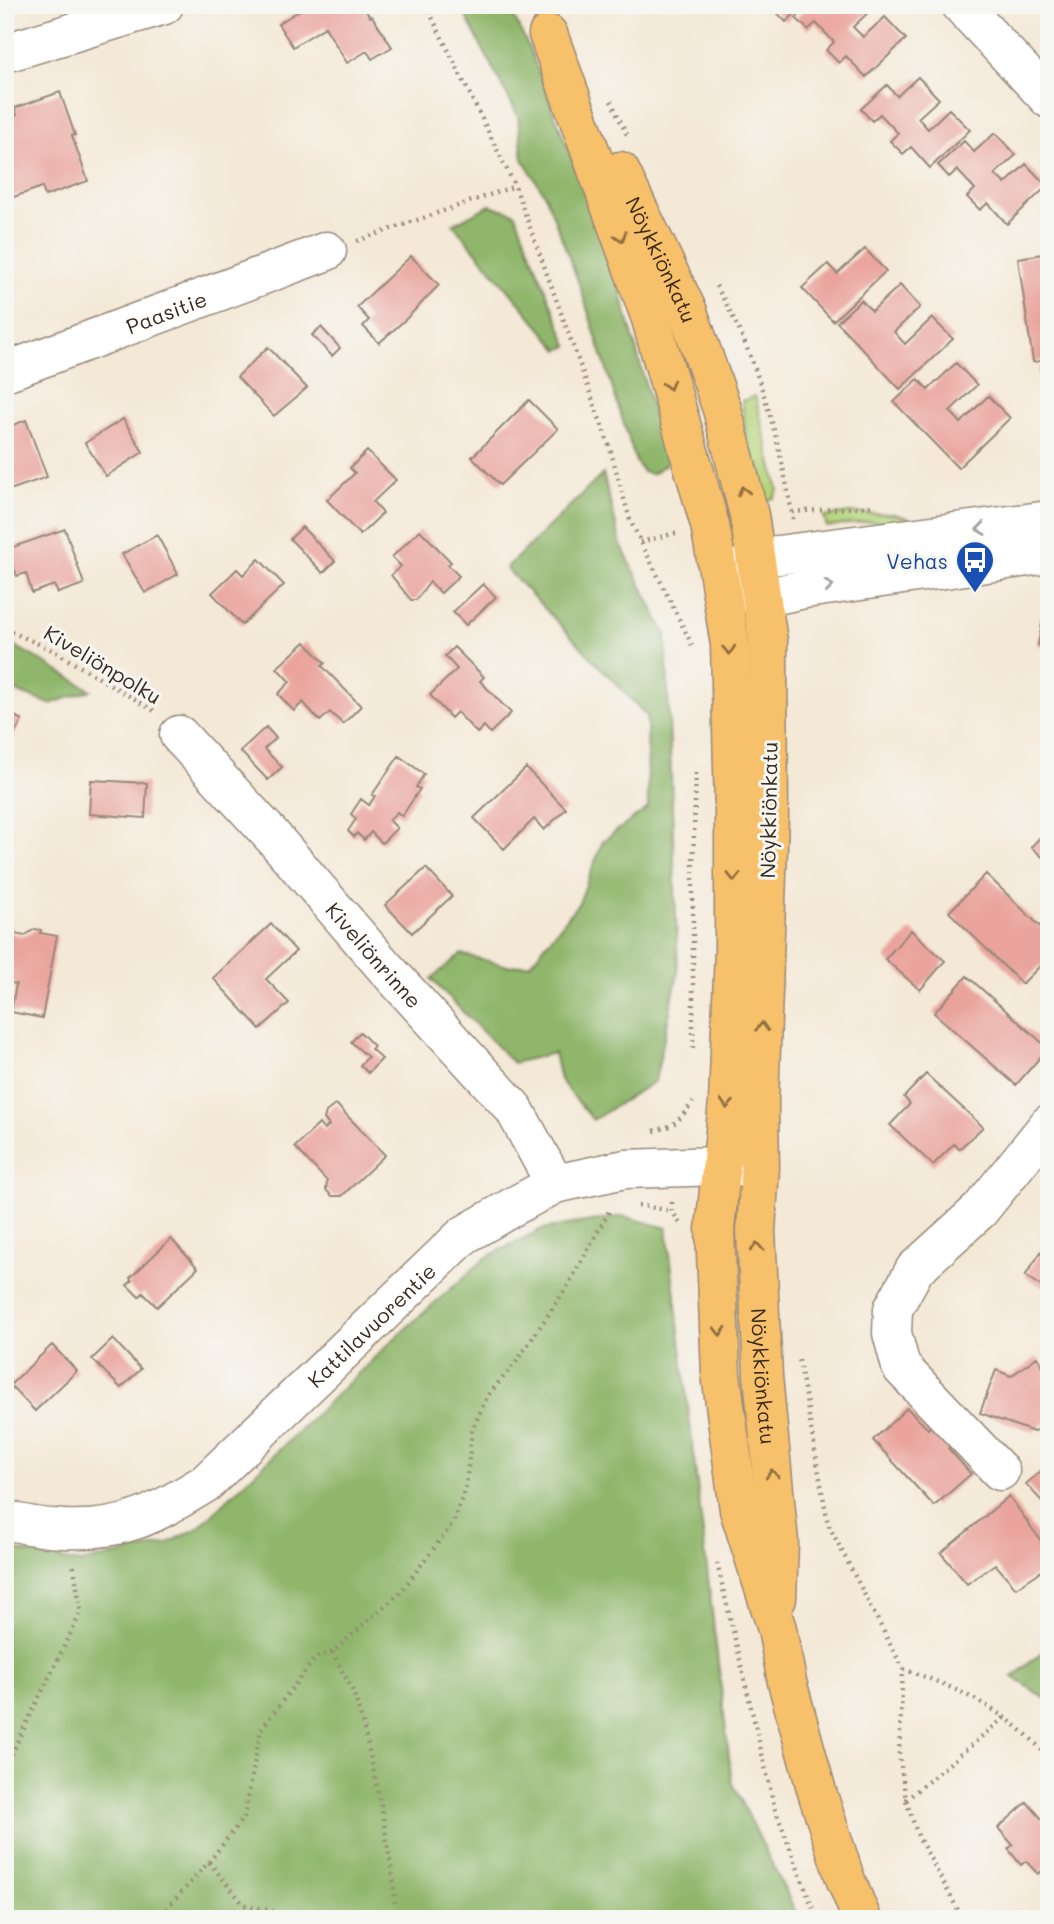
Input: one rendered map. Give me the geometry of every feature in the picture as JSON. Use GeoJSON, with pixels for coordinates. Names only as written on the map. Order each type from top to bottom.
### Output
{"type":"FeatureCollection","features":[{"type":"Feature","properties":{"kind":"main road","name":"Nöykkiönkatu"},"geometry":{"type":"LineString","coordinates":[[542,20],[688,312],[722,409],[749,515],[762,598],[768,641],[769,817],[756,1231],[764,1376],[779,1542],[777,1629]]}},
{"type":"Feature","properties":{"kind":"main road","name":"Nöykkiönkatu"},"geometry":{"type":"LineString","coordinates":[[542,20],[650,320],[710,525],[720,582],[730,645],[734,813],[733,977],[728,1102],[715,1229],[721,1374],[739,1510],[777,1629],[787,1682],[817,1793],[845,1878],[862,1919]]}},
{"type":"Feature","properties":{"kind":"street"},"geometry":{"type":"LineString","coordinates":[[5,53],[164,5]]}},
{"type":"Feature","properties":{"kind":"street"},"geometry":{"type":"LineString","coordinates":[[961,5],[1049,99]]}},
{"type":"Feature","properties":{"kind":"street","name":"Paasitie"},"geometry":{"type":"LineString","coordinates":[[5,372],[327,251]]}},
{"type":"Feature","properties":{"kind":"street"},"geometry":{"type":"LineString","coordinates":[[720,582],[756,558],[1049,520]]}},
{"type":"Feature","properties":{"kind":"street"},"geometry":{"type":"LineString","coordinates":[[720,582],[762,598],[805,589],[1049,554]]}},
{"type":"Feature","properties":{"kind":"street","name":"Kiveliönrinne"},"geometry":{"type":"LineString","coordinates":[[179,735],[514,1109],[555,1184]]}},
{"type":"Feature","properties":{"kind":"street"},"geometry":{"type":"LineString","coordinates":[[1000,1471],[901,1367],[892,1332],[893,1309],[915,1269],[980,1210],[1049,1124]]}},
{"type":"Feature","properties":{"kind":"street","name":"Kattilavuorentie"},"geometry":{"type":"LineString","coordinates":[[5,1519],[27,1527],[92,1531],[123,1525],[155,1513],[206,1483],[464,1235],[555,1184],[625,1169],[720,1166],[760,1168]]}},
{"type":"Feature","properties":{"kind":"path"},"geometry":{"type":"LineString","coordinates":[[426,5],[515,186],[609,444],[630,520],[695,653]]}},
{"type":"Feature","properties":{"kind":"path"},"geometry":{"type":"LineString","coordinates":[[327,251],[515,186]]}},
{"type":"Feature","properties":{"kind":"path"},"geometry":{"type":"LineString","coordinates":[[640,542],[684,531]]}},
{"type":"Feature","properties":{"kind":"path","name":"Kiveliönpolku"},"geometry":{"type":"LineString","coordinates":[[5,629],[52,650],[152,708],[179,735]]}},
{"type":"Feature","properties":{"kind":"path"},"geometry":{"type":"LineString","coordinates":[[693,1059],[696,760]]}},
{"type":"Feature","properties":{"kind":"path"},"geometry":{"type":"LineString","coordinates":[[641,1134],[667,1129],[677,1123],[693,1101]]}},
{"type":"Feature","properties":{"kind":"path"},"geometry":{"type":"LineString","coordinates":[[157,1919],[209,1862],[244,1817],[261,1729],[316,1657],[332,1652],[400,1592],[453,1523],[466,1486],[472,1430],[488,1395],[517,1362],[567,1287],[615,1201]]}},
{"type":"Feature","properties":{"kind":"path"},"geometry":{"type":"LineString","coordinates":[[799,1360],[828,1524],[903,1669],[899,1753],[906,1800],[918,1836],[963,1919]]}},
{"type":"Feature","properties":{"kind":"path"},"geometry":{"type":"LineString","coordinates":[[5,1767],[81,1612],[71,1529]]}},
{"type":"Feature","properties":{"kind":"path"},"geometry":{"type":"LineString","coordinates":[[332,1652],[354,1692],[363,1724],[382,1809],[397,1919]]}},
{"type":"Feature","properties":{"kind":"path"},"geometry":{"type":"LineString","coordinates":[[903,1669],[948,1685],[1005,1717],[1029,1734],[1049,1758]]}},
{"type":"Feature","properties":{"kind":"path"},"geometry":{"type":"LineString","coordinates":[[906,1800],[1005,1717]]}},
{"type":"Feature","properties":{"kind":"path"},"geometry":{"type":"LineString","coordinates":[[209,1862],[244,1905],[309,1919]]}},
{"type":"Feature","properties":{"kind":"green space"},"geometry":{"type":"Polygon","coordinates":[[[460,5],[508,5],[530,50],[615,271],[667,463],[652,474],[643,472],[636,462],[580,286],[546,197],[523,159],[518,116],[460,5]]]}},
{"type":"Feature","properties":{"kind":"green space"},"geometry":{"type":"Polygon","coordinates":[[[490,205],[515,213],[568,346],[559,350],[453,224],[490,205]]]}},
{"type":"Feature","properties":{"kind":"green space"},"geometry":{"type":"Polygon","coordinates":[[[755,396],[778,490],[774,498],[763,502],[749,466],[742,401],[755,396]]]}},
{"type":"Feature","properties":{"kind":"green space"},"geometry":{"type":"Polygon","coordinates":[[[603,474],[621,545],[666,635],[678,973],[655,1081],[593,1120],[560,1080],[554,1053],[513,1063],[431,979],[461,954],[508,966],[530,964],[579,903],[603,841],[648,808],[647,716],[506,568],[603,474]]]}},
{"type":"Feature","properties":{"kind":"green space"},"geometry":{"type":"Polygon","coordinates":[[[849,513],[894,514],[908,518],[908,522],[865,522],[827,527],[824,517],[849,513]]]}},
{"type":"Feature","properties":{"kind":"green space"},"geometry":{"type":"Polygon","coordinates":[[[5,640],[91,690],[50,704],[5,687],[5,640]]]}},
{"type":"Feature","properties":{"kind":"green space"},"geometry":{"type":"Polygon","coordinates":[[[623,1216],[667,1228],[732,1782],[799,1919],[5,1919],[5,1548],[80,1563],[167,1544],[198,1528],[395,1338],[487,1257],[542,1229],[623,1216]]]}},
{"type":"Feature","properties":{"kind":"green space"},"geometry":{"type":"Polygon","coordinates":[[[1049,1646],[1049,1701],[1013,1677],[1049,1646]]]}},
{"type":"Feature","properties":{"kind":"building"},"geometry":{"type":"Polygon","coordinates":[[[308,5],[362,5],[392,47],[372,59],[367,51],[347,63],[325,27],[293,47],[278,24],[308,5]]]}},
{"type":"Feature","properties":{"kind":"building"},"geometry":{"type":"Polygon","coordinates":[[[770,5],[804,5],[786,22],[770,5]]]}},
{"type":"Feature","properties":{"kind":"building"},"geometry":{"type":"Polygon","coordinates":[[[810,5],[872,5],[874,7],[853,27],[863,37],[885,17],[906,39],[866,77],[846,56],[839,63],[826,50],[834,42],[816,23],[808,30],[796,18],[810,5]]]}},
{"type":"Feature","properties":{"kind":"building"},"geometry":{"type":"Polygon","coordinates":[[[918,77],[939,99],[918,118],[928,129],[949,109],[970,130],[930,168],[911,147],[903,154],[890,141],[898,133],[880,114],[872,121],[861,109],[887,85],[897,96],[918,77]]]}},
{"type":"Feature","properties":{"kind":"building"},"geometry":{"type":"Polygon","coordinates":[[[60,92],[88,181],[45,196],[42,187],[5,200],[5,119],[17,115],[15,108],[60,92]]]}},
{"type":"Feature","properties":{"kind":"building"},"geometry":{"type":"Polygon","coordinates":[[[995,133],[1016,155],[995,174],[1005,184],[1026,164],[1047,186],[1007,224],[988,203],[980,210],[967,197],[975,189],[957,170],[949,177],[938,165],[964,141],[974,152],[995,133]]]}},
{"type":"Feature","properties":{"kind":"building"},"geometry":{"type":"Polygon","coordinates":[[[865,249],[886,271],[833,321],[802,288],[828,264],[837,274],[865,249]]]}},
{"type":"Feature","properties":{"kind":"building"},"geometry":{"type":"Polygon","coordinates":[[[1049,253],[1049,360],[1033,362],[1018,258],[1049,253]]]}},
{"type":"Feature","properties":{"kind":"building"},"geometry":{"type":"Polygon","coordinates":[[[411,256],[439,285],[379,343],[363,326],[369,320],[357,307],[411,256]]]}},
{"type":"Feature","properties":{"kind":"building"},"geometry":{"type":"Polygon","coordinates":[[[900,285],[920,307],[894,332],[905,344],[932,318],[953,339],[900,389],[837,322],[861,300],[872,311],[900,285]]]}},
{"type":"Feature","properties":{"kind":"building"},"geometry":{"type":"Polygon","coordinates":[[[321,327],[340,348],[332,356],[312,335],[321,327]]]}},
{"type":"Feature","properties":{"kind":"building"},"geometry":{"type":"Polygon","coordinates":[[[268,347],[307,388],[274,416],[237,377],[268,347]]]}},
{"type":"Feature","properties":{"kind":"building"},"geometry":{"type":"Polygon","coordinates":[[[956,363],[977,385],[950,411],[961,423],[988,396],[1010,418],[958,468],[894,402],[918,379],[928,390],[956,363]]]}},
{"type":"Feature","properties":{"kind":"building"},"geometry":{"type":"Polygon","coordinates":[[[1049,366],[1049,420],[1047,420],[1040,367],[1049,366]]]}},
{"type":"Feature","properties":{"kind":"building"},"geometry":{"type":"Polygon","coordinates":[[[529,400],[558,429],[500,485],[472,457],[529,400]]]}},
{"type":"Feature","properties":{"kind":"building"},"geometry":{"type":"Polygon","coordinates":[[[123,419],[143,452],[106,476],[85,443],[123,419]]]}},
{"type":"Feature","properties":{"kind":"building"},"geometry":{"type":"Polygon","coordinates":[[[26,420],[47,477],[10,490],[7,481],[5,482],[5,428],[26,420]]]}},
{"type":"Feature","properties":{"kind":"building"},"geometry":{"type":"Polygon","coordinates":[[[367,451],[396,480],[373,502],[383,513],[360,535],[327,500],[355,473],[350,468],[367,451]]]}},
{"type":"Feature","properties":{"kind":"building"},"geometry":{"type":"Polygon","coordinates":[[[302,527],[335,561],[323,573],[290,539],[302,527]]]}},
{"type":"Feature","properties":{"kind":"building"},"geometry":{"type":"Polygon","coordinates":[[[65,529],[84,584],[58,593],[54,585],[32,593],[26,573],[17,576],[7,549],[65,529]]]}},
{"type":"Feature","properties":{"kind":"building"},"geometry":{"type":"Polygon","coordinates":[[[420,530],[451,562],[448,565],[459,576],[441,593],[430,582],[416,600],[411,600],[391,575],[401,566],[392,557],[420,530]]]}},
{"type":"Feature","properties":{"kind":"building"},"geometry":{"type":"Polygon","coordinates":[[[157,535],[178,574],[145,593],[122,554],[157,535]]]}},
{"type":"Feature","properties":{"kind":"building"},"geometry":{"type":"Polygon","coordinates":[[[259,559],[284,585],[242,625],[212,593],[237,569],[243,575],[259,559]]]}},
{"type":"Feature","properties":{"kind":"building"},"geometry":{"type":"Polygon","coordinates":[[[483,584],[496,597],[466,625],[453,612],[483,584]]]}},
{"type":"Feature","properties":{"kind":"building"},"geometry":{"type":"Polygon","coordinates":[[[1045,608],[1049,609],[1049,647],[1038,645],[1045,608]]]}},
{"type":"Feature","properties":{"kind":"building"},"geometry":{"type":"Polygon","coordinates":[[[305,642],[325,663],[322,666],[361,706],[343,724],[330,712],[320,721],[303,702],[294,711],[278,694],[290,682],[277,668],[305,642]]]}},
{"type":"Feature","properties":{"kind":"building"},"geometry":{"type":"Polygon","coordinates":[[[454,647],[484,677],[480,681],[511,713],[490,733],[484,726],[477,733],[457,712],[451,718],[430,695],[457,669],[445,656],[454,647]]]}},
{"type":"Feature","properties":{"kind":"building"},"geometry":{"type":"Polygon","coordinates":[[[5,711],[22,720],[5,752],[5,711]]]}},
{"type":"Feature","properties":{"kind":"building"},"geometry":{"type":"Polygon","coordinates":[[[266,727],[276,738],[264,749],[282,767],[268,780],[240,751],[266,727]]]}},
{"type":"Feature","properties":{"kind":"building"},"geometry":{"type":"Polygon","coordinates":[[[399,756],[424,774],[416,787],[420,789],[402,816],[397,812],[389,820],[397,828],[382,843],[371,832],[364,840],[357,833],[354,837],[348,831],[356,819],[351,814],[361,799],[369,805],[375,796],[372,795],[399,756]]]}},
{"type":"Feature","properties":{"kind":"building"},"geometry":{"type":"Polygon","coordinates":[[[526,768],[566,809],[544,830],[534,819],[504,849],[474,818],[526,768]]]}},
{"type":"Feature","properties":{"kind":"building"},"geometry":{"type":"Polygon","coordinates":[[[91,780],[147,783],[145,818],[89,814],[91,780]]]}},
{"type":"Feature","properties":{"kind":"building"},"geometry":{"type":"Polygon","coordinates":[[[1049,828],[1049,863],[1031,847],[1049,828]]]}},
{"type":"Feature","properties":{"kind":"building"},"geometry":{"type":"Polygon","coordinates":[[[426,868],[452,896],[412,933],[385,905],[426,868]]]}},
{"type":"Feature","properties":{"kind":"building"},"geometry":{"type":"Polygon","coordinates":[[[986,874],[1049,935],[1049,957],[1022,984],[949,912],[986,874]]]}},
{"type":"Feature","properties":{"kind":"building"},"geometry":{"type":"Polygon","coordinates":[[[271,924],[296,951],[266,979],[289,1003],[260,1029],[213,978],[271,924]]]}},
{"type":"Feature","properties":{"kind":"building"},"geometry":{"type":"Polygon","coordinates":[[[5,925],[12,926],[11,933],[24,936],[35,929],[41,930],[40,933],[57,936],[42,1018],[11,1012],[16,984],[5,982],[5,925]]]}},
{"type":"Feature","properties":{"kind":"building"},"geometry":{"type":"Polygon","coordinates":[[[911,930],[945,961],[920,990],[885,959],[911,930]]]}},
{"type":"Feature","properties":{"kind":"building"},"geometry":{"type":"Polygon","coordinates":[[[967,976],[1048,1048],[1016,1085],[934,1013],[967,976]]]}},
{"type":"Feature","properties":{"kind":"building"},"geometry":{"type":"Polygon","coordinates":[[[360,1032],[374,1046],[371,1049],[382,1059],[368,1073],[360,1065],[368,1057],[351,1042],[360,1032]]]}},
{"type":"Feature","properties":{"kind":"building"},"geometry":{"type":"Polygon","coordinates":[[[926,1074],[983,1127],[959,1149],[954,1144],[933,1165],[890,1125],[910,1104],[904,1097],[926,1074]]]}},
{"type":"Feature","properties":{"kind":"building"},"geometry":{"type":"Polygon","coordinates":[[[336,1104],[385,1155],[342,1196],[332,1196],[326,1190],[327,1181],[295,1147],[319,1124],[324,1130],[329,1125],[324,1119],[326,1112],[336,1104]]]}},
{"type":"Feature","properties":{"kind":"building"},"geometry":{"type":"Polygon","coordinates":[[[171,1239],[198,1268],[157,1307],[143,1293],[139,1297],[127,1285],[132,1281],[130,1278],[171,1239]]]}},
{"type":"Feature","properties":{"kind":"building"},"geometry":{"type":"Polygon","coordinates":[[[1049,1240],[1049,1291],[1025,1276],[1049,1240]]]}},
{"type":"Feature","properties":{"kind":"building"},"geometry":{"type":"Polygon","coordinates":[[[113,1339],[141,1369],[121,1388],[92,1359],[113,1339]]]}},
{"type":"Feature","properties":{"kind":"building"},"geometry":{"type":"Polygon","coordinates":[[[52,1345],[77,1371],[35,1411],[10,1385],[52,1345]]]}},
{"type":"Feature","properties":{"kind":"building"},"geometry":{"type":"Polygon","coordinates":[[[1037,1357],[1043,1366],[1049,1362],[1049,1419],[1034,1432],[980,1413],[996,1370],[1011,1376],[1037,1357]]]}},
{"type":"Feature","properties":{"kind":"building"},"geometry":{"type":"Polygon","coordinates":[[[907,1408],[928,1429],[934,1422],[954,1443],[948,1448],[971,1474],[934,1506],[873,1440],[907,1408]]]}},
{"type":"Feature","properties":{"kind":"building"},"geometry":{"type":"Polygon","coordinates":[[[1049,1464],[1049,1509],[1026,1484],[1049,1464]]]}},
{"type":"Feature","properties":{"kind":"building"},"geometry":{"type":"Polygon","coordinates":[[[1009,1496],[1049,1552],[1049,1566],[1016,1588],[995,1564],[967,1584],[941,1553],[1009,1496]]]}},
{"type":"Feature","properties":{"kind":"building"},"geometry":{"type":"Polygon","coordinates":[[[1027,1802],[1049,1827],[1049,1865],[1038,1874],[1026,1861],[1021,1865],[1008,1849],[1013,1845],[998,1828],[1027,1802]]]}},
{"type":"Feature","properties":{"kind":"place","name":"Vehas"},"geometry":{"type":"Point","coordinates":[975,594]}}]}
